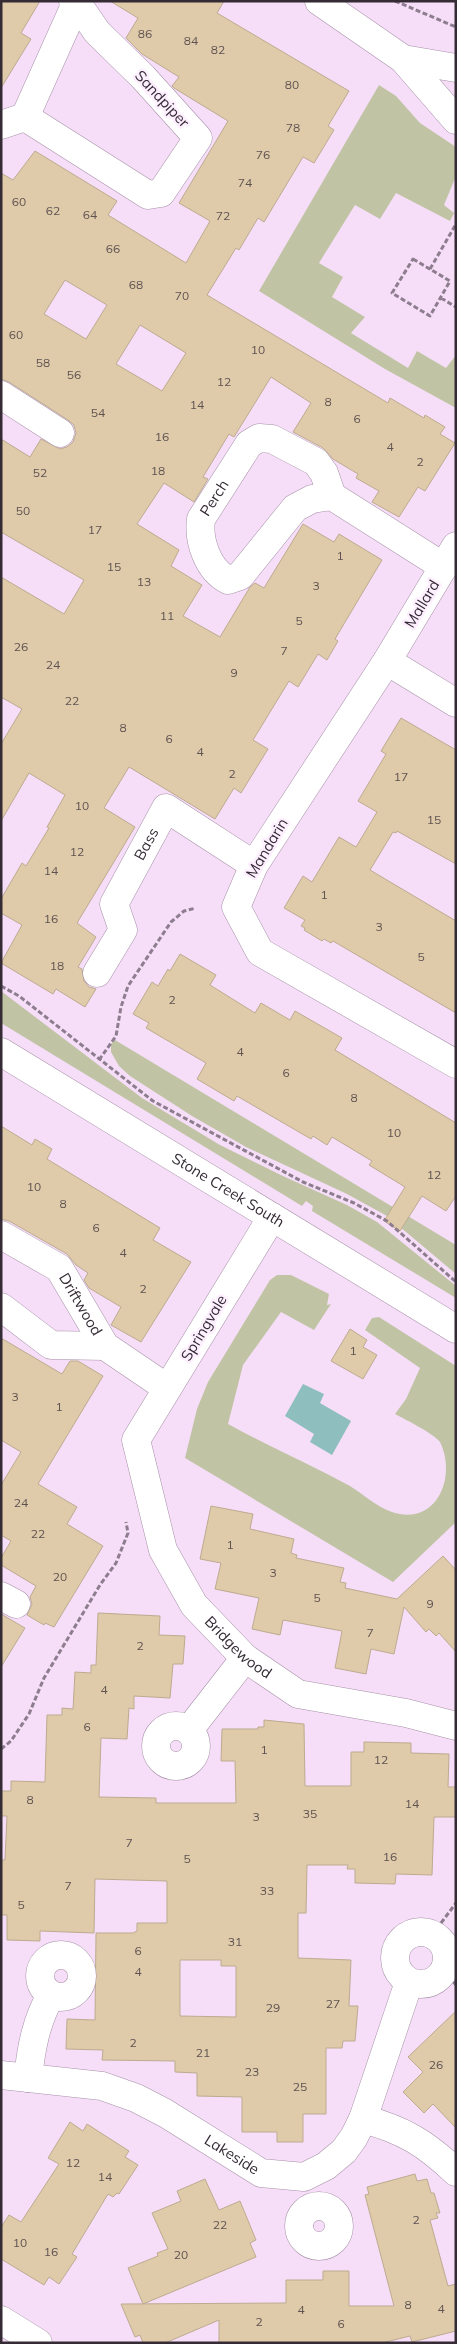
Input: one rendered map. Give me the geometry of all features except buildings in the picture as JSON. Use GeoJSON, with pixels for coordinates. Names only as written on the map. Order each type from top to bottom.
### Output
{"type":"FeatureCollection","features":[{"type":"Feature","properties":{"kind":"street"},"geometry":{"type":"LineString","coordinates":[[319,1],[404,59],[456,120]]}},
{"type":"Feature","properties":{"kind":"street","name":"Sandpiper"},"geometry":{"type":"LineString","coordinates":[[76,2],[97,32],[143,77],[198,138],[161,193],[148,195],[13,121],[76,2]]}},
{"type":"Feature","properties":{"kind":"street"},"geometry":{"type":"LineString","coordinates":[[404,59],[456,68]]}},
{"type":"Feature","properties":{"kind":"street"},"geometry":{"type":"LineString","coordinates":[[2,398],[60,433]]}},
{"type":"Feature","properties":{"kind":"street","name":"Perch"},"geometry":{"type":"LineString","coordinates":[[260,438],[272,438],[316,462],[324,473],[332,496],[312,499],[295,508],[240,576],[228,580],[219,575],[202,546],[199,532],[201,520],[249,444],[260,438]]}},
{"type":"Feature","properties":{"kind":"street"},"geometry":{"type":"LineString","coordinates":[[332,496],[450,556]]}},
{"type":"Feature","properties":{"kind":"street","name":"Mallard"},"geometry":{"type":"LineString","coordinates":[[387,660],[450,556]]}},
{"type":"Feature","properties":{"kind":"street"},"geometry":{"type":"LineString","coordinates":[[387,660],[456,703]]}},
{"type":"Feature","properties":{"kind":"street","name":"Mandarin"},"geometry":{"type":"LineString","coordinates":[[387,660],[254,865],[236,907],[260,952],[456,1064]]}},
{"type":"Feature","properties":{"kind":"street","name":"Bass"},"geometry":{"type":"LineString","coordinates":[[98,973],[123,930],[114,904],[166,808],[254,865]]}},
{"type":"Feature","properties":{"kind":"street","name":"Stone Creek South"},"geometry":{"type":"LineString","coordinates":[[1,1052],[456,1329]]}},
{"type":"Feature","properties":{"kind":"street","name":"Springvale"},"geometry":{"type":"LineString","coordinates":[[136,1440],[272,1217]]}},
{"type":"Feature","properties":{"kind":"street","name":"Driftwood"},"geometry":{"type":"LineString","coordinates":[[1,1235],[59,1268],[105,1346],[167,1388]]}},
{"type":"Feature","properties":{"kind":"street","name":"Driftwood"},"geometry":{"type":"LineString","coordinates":[[1,1308],[51,1345],[105,1346]]}},
{"type":"Feature","properties":{"kind":"street","name":"Bridgewood"},"geometry":{"type":"LineString","coordinates":[[136,1440],[163,1550],[194,1605],[245,1658],[298,1694],[406,1713],[456,1726]]}},
{"type":"Feature","properties":{"kind":"street"},"geometry":{"type":"LineString","coordinates":[[189,1730],[245,1658]]}},
{"type":"Feature","properties":{"kind":"street"},"geometry":{"type":"LineString","coordinates":[[422,1932],[432,1935],[440,1941],[445,1950],[450,1977],[438,1978],[429,1983],[419,1984],[410,1982],[401,1976],[396,1967],[397,1947],[403,1939],[412,1934],[422,1932]]}},
{"type":"Feature","properties":{"kind":"street"},"geometry":{"type":"LineString","coordinates":[[314,2206],[304,2177],[326,2166],[344,2151],[354,2137],[362,2120],[410,1982]]}},
{"type":"Feature","properties":{"kind":"street"},"geometry":{"type":"LineString","coordinates":[[28,2078],[31,2051],[42,2011],[51,1995]]}},
{"type":"Feature","properties":{"kind":"street","name":"Lakeside"},"geometry":{"type":"LineString","coordinates":[[1,2075],[102,2086],[136,2098],[165,2113],[261,2173],[304,2177]]}},
{"type":"Feature","properties":{"kind":"street"},"geometry":{"type":"LineString","coordinates":[[362,2120],[384,2125],[413,2136],[456,2172]]}},
{"type":"Feature","properties":{"kind":"street"},"geometry":{"type":"LineString","coordinates":[[1,2320],[38,2343]]}},
{"type":"Feature","properties":{"kind":"path"},"geometry":{"type":"LineString","coordinates":[[395,1],[456,27]]}},
{"type":"Feature","properties":{"kind":"path"},"geometry":{"type":"LineString","coordinates":[[430,269],[456,224]]}},
{"type":"Feature","properties":{"kind":"path"},"geometry":{"type":"LineString","coordinates":[[413,259],[430,269],[450,281],[430,316],[392,294],[413,259]]}},
{"type":"Feature","properties":{"kind":"path"},"geometry":{"type":"LineString","coordinates":[[441,298],[456,306]]}},
{"type":"Feature","properties":{"kind":"path"},"geometry":{"type":"LineString","coordinates":[[99,1060],[116,1036],[121,1007],[128,986],[171,922],[184,911],[196,908]]}},
{"type":"Feature","properties":{"kind":"path"},"geometry":{"type":"LineString","coordinates":[[1,986],[19,996],[152,1102],[302,1182],[354,1203],[387,1221],[456,1282]]}},
{"type":"Feature","properties":{"kind":"path"},"geometry":{"type":"LineString","coordinates":[[1,1749],[12,1741],[29,1714],[44,1678],[100,1585],[116,1563],[128,1533],[125,1517]]}},
{"type":"Feature","properties":{"kind":"path"},"geometry":{"type":"LineString","coordinates":[[432,1935],[456,1903]]}},
{"type":"Feature","properties":{"kind":"shaded area"},"geometry":{"type":"Polygon","coordinates":[[[379,85],[396,96],[420,123],[456,147],[456,176],[444,205],[454,213],[450,221],[396,193],[380,219],[355,205],[319,263],[343,277],[332,297],[365,317],[351,333],[408,368],[417,351],[446,368],[456,355],[456,408],[385,369],[259,291],[379,85]]]}},
{"type":"Feature","properties":{"kind":"shaded area"},"geometry":{"type":"Polygon","coordinates":[[[1,991],[142,1098],[220,1145],[347,1205],[377,1222],[456,1286],[456,1298],[312,1211],[313,1206],[306,1201],[302,1206],[1,1023],[1,991]]]}},
{"type":"Feature","properties":{"kind":"shaded area"},"geometry":{"type":"Polygon","coordinates":[[[115,1040],[456,1245],[456,1274],[387,1216],[347,1194],[246,1147],[192,1116],[130,1076],[119,1066],[111,1052],[111,1044],[115,1040]]]}},
{"type":"Feature","properties":{"kind":"shaded area"},"geometry":{"type":"Polygon","coordinates":[[[277,1275],[291,1275],[329,1294],[327,1305],[331,1304],[314,1330],[281,1312],[243,1365],[228,1424],[350,1486],[386,1510],[408,1515],[421,1512],[431,1505],[439,1495],[444,1483],[445,1455],[437,1438],[395,1414],[406,1399],[420,1368],[365,1330],[372,1318],[379,1317],[456,1366],[456,1522],[393,1582],[185,1458],[197,1409],[208,1382],[270,1280],[277,1275]]]}},
{"type":"Feature","properties":{"kind":"shaded area"},"geometry":{"type":"Polygon","coordinates":[[[303,1384],[324,1394],[320,1403],[351,1421],[332,1455],[310,1442],[314,1434],[285,1416],[303,1384]]]}}]}
